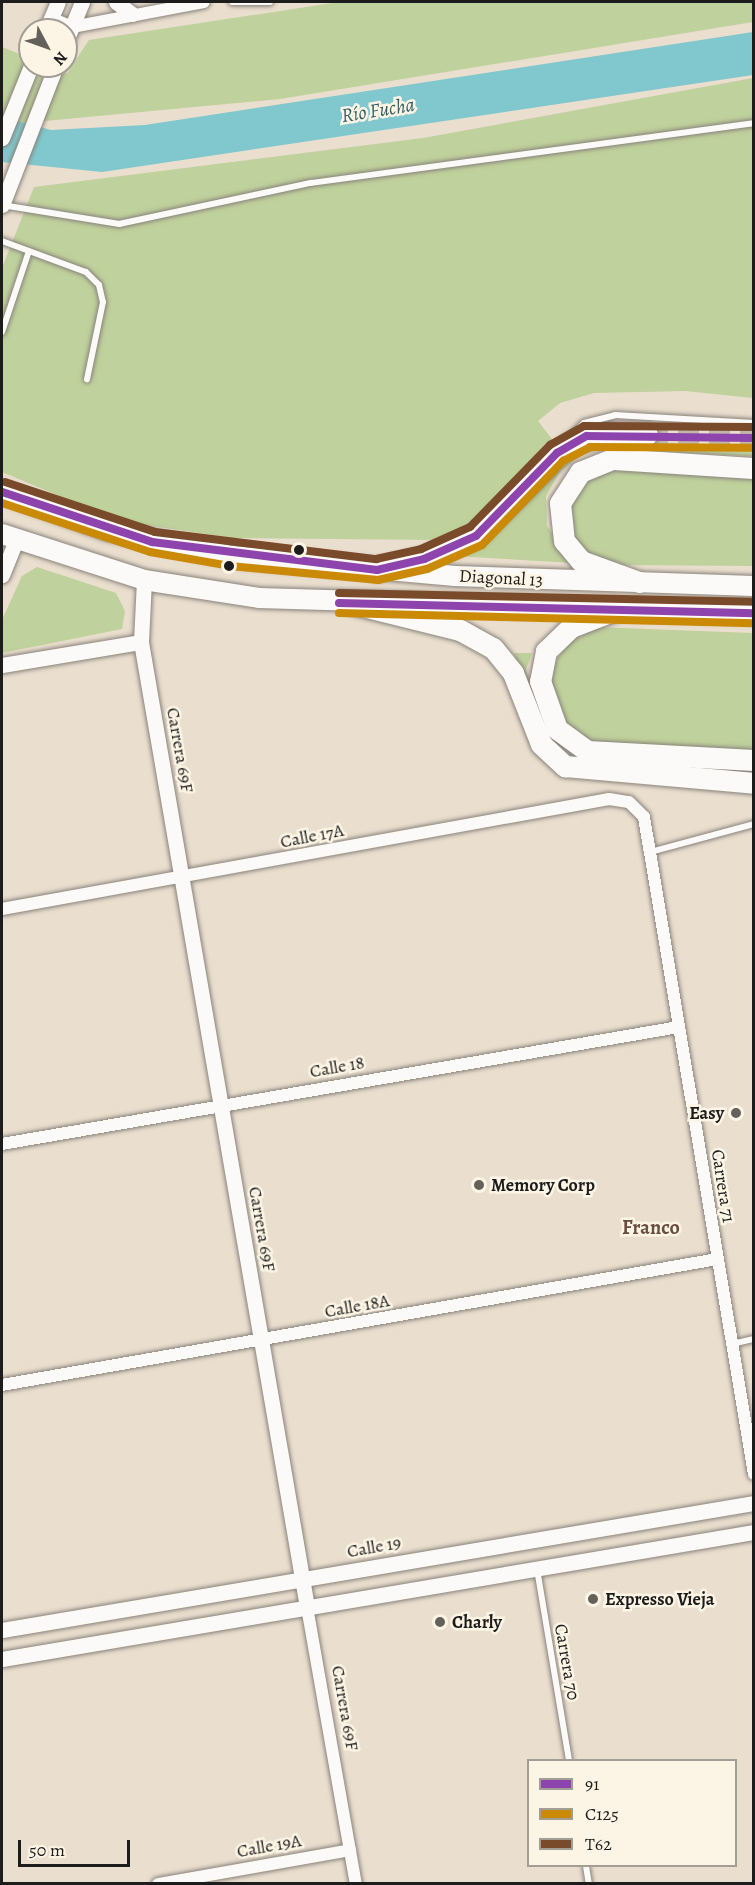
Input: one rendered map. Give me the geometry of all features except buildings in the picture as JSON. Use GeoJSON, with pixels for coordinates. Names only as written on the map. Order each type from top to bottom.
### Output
{"type":"FeatureCollection","features":[{"type":"Feature","properties":{"kind":"highway"},"geometry":{"type":"LineString","coordinates":[[377,570],[424,559],[476,536],[557,453],[587,436],[647,434]]}},
{"type":"Feature","properties":{"kind":"highway"},"geometry":{"type":"LineString","coordinates":[[645,583],[586,564],[564,541],[560,503],[580,472],[613,459],[753,468]]}},
{"type":"Feature","properties":{"kind":"highway"},"geometry":{"type":"LineString","coordinates":[[355,604],[460,630],[493,648],[513,673],[542,744],[565,766],[753,783]]}},
{"type":"Feature","properties":{"kind":"highway"},"geometry":{"type":"LineString","coordinates":[[615,610],[571,627],[546,651],[540,681],[557,729],[587,751],[753,760]]}},
{"type":"Feature","properties":{"kind":"main road","name":"Diagonal 13"},"geometry":{"type":"LineString","coordinates":[[2,492],[152,542],[231,556],[377,570],[753,586]]}},
{"type":"Feature","properties":{"kind":"main road","name":"Diagonal 13"},"geometry":{"type":"LineString","coordinates":[[9,537],[144,580],[259,598],[355,604],[753,613]]}},
{"type":"Feature","properties":{"kind":"street"},"geometry":{"type":"LineString","coordinates":[[51,18],[58,2]]}},
{"type":"Feature","properties":{"kind":"street"},"geometry":{"type":"LineString","coordinates":[[76,18],[82,2]]}},
{"type":"Feature","properties":{"kind":"street"},"geometry":{"type":"LineString","coordinates":[[117,2],[132,14]]}},
{"type":"Feature","properties":{"kind":"street"},"geometry":{"type":"LineString","coordinates":[[78,31],[132,14],[204,2]]}},
{"type":"Feature","properties":{"kind":"street"},"geometry":{"type":"LineString","coordinates":[[2,138],[25,78]]}},
{"type":"Feature","properties":{"kind":"street"},"geometry":{"type":"LineString","coordinates":[[3,201],[51,78]]}},
{"type":"Feature","properties":{"kind":"street"},"geometry":{"type":"LineString","coordinates":[[2,575],[9,537]]}},
{"type":"Feature","properties":{"kind":"street","name":"Carrera 69F"},"geometry":{"type":"LineString","coordinates":[[144,580],[141,642],[356,1884]]}},
{"type":"Feature","properties":{"kind":"street"},"geometry":{"type":"LineString","coordinates":[[2,665],[141,642]]}},
{"type":"Feature","properties":{"kind":"street","name":"Calle 17A"},"geometry":{"type":"LineString","coordinates":[[2,909],[182,879],[609,799],[629,802]]}},
{"type":"Feature","properties":{"kind":"street","name":"Carrera 71"},"geometry":{"type":"LineString","coordinates":[[629,802],[644,818],[753,1474]]}},
{"type":"Feature","properties":{"kind":"street","name":"Calle 18"},"geometry":{"type":"LineString","coordinates":[[2,1144],[679,1027]]}},
{"type":"Feature","properties":{"kind":"street","name":"Calle 18A"},"geometry":{"type":"LineString","coordinates":[[2,1385],[717,1259]]}},
{"type":"Feature","properties":{"kind":"street","name":"Calle 19"},"geometry":{"type":"LineString","coordinates":[[2,1630],[753,1503]]}},
{"type":"Feature","properties":{"kind":"street"},"geometry":{"type":"LineString","coordinates":[[2,1659],[753,1532]]}},
{"type":"Feature","properties":{"kind":"street","name":"Calle 19A"},"geometry":{"type":"LineString","coordinates":[[158,1884],[350,1850]]}},
{"type":"Feature","properties":{"kind":"lane"},"geometry":{"type":"LineString","coordinates":[[232,2],[270,2]]}},
{"type":"Feature","properties":{"kind":"lane"},"geometry":{"type":"LineString","coordinates":[[3,201],[119,224],[311,183],[753,123]]}},
{"type":"Feature","properties":{"kind":"lane"},"geometry":{"type":"LineString","coordinates":[[2,241],[86,272],[99,285],[103,302],[87,379]]}},
{"type":"Feature","properties":{"kind":"lane"},"geometry":{"type":"LineString","coordinates":[[2,332],[29,251]]}},
{"type":"Feature","properties":{"kind":"lane"},"geometry":{"type":"LineString","coordinates":[[557,453],[584,423],[615,415],[753,423]]}},
{"type":"Feature","properties":{"kind":"lane"},"geometry":{"type":"LineString","coordinates":[[650,852],[753,824]]}},
{"type":"Feature","properties":{"kind":"lane"},"geometry":{"type":"LineString","coordinates":[[732,1344],[753,1339]]}},
{"type":"Feature","properties":{"kind":"lane","name":"Carrera 70"},"geometry":{"type":"LineString","coordinates":[[537,1569],[569,1759]]}},
{"type":"Feature","properties":{"kind":"lane"},"geometry":{"type":"LineString","coordinates":[[586,1867],[589,1884]]}},
{"type":"Feature","properties":{"kind":"green space"},"geometry":{"type":"Polygon","coordinates":[[[339,2],[753,2],[753,22],[280,99],[2,125],[2,47],[18,53],[18,78],[78,78],[78,56],[89,40],[339,2]]]}},
{"type":"Feature","properties":{"kind":"green space"},"geometry":{"type":"Polygon","coordinates":[[[753,78],[753,398],[685,391],[594,393],[560,403],[538,421],[555,443],[469,527],[437,540],[232,538],[119,521],[2,472],[2,268],[34,187],[423,138],[753,78]]]}},
{"type":"Feature","properties":{"kind":"green space"},"geometry":{"type":"Polygon","coordinates":[[[610,439],[753,448],[753,456],[592,449],[561,470],[546,496],[547,526],[573,563],[455,556],[578,449],[610,439]]]}},
{"type":"Feature","properties":{"kind":"green space"},"geometry":{"type":"Polygon","coordinates":[[[609,467],[753,476],[753,566],[610,565],[589,557],[568,528],[566,506],[575,487],[609,467]]]}},
{"type":"Feature","properties":{"kind":"green space"},"geometry":{"type":"Polygon","coordinates":[[[37,567],[116,593],[125,611],[122,629],[2,653],[2,620],[22,576],[37,567]]]}},
{"type":"Feature","properties":{"kind":"green space"},"geometry":{"type":"Polygon","coordinates":[[[593,627],[753,633],[753,753],[600,743],[580,737],[567,725],[549,687],[550,671],[573,634],[593,627]]]}},
{"type":"Feature","properties":{"kind":"green space"},"geometry":{"type":"Polygon","coordinates":[[[514,653],[532,653],[526,670],[542,719],[567,745],[753,765],[753,771],[601,762],[572,755],[538,723],[514,653]]]}},
{"type":"Feature","properties":{"kind":"water","name":"Río Fucha"},"geometry":{"type":"Polygon","coordinates":[[[753,32],[753,75],[102,172],[2,162],[2,117],[51,130],[145,125],[753,32]]]}},
{"type":"Feature","properties":{"kind":"tunnel"},"geometry":{"type":"LineString","coordinates":[[647,434],[754,438]]}},
{"type":"Feature","properties":{"kind":"transit line","name":"T62"},"geometry":{"type":"LineString","coordinates":[[5,482],[155,532],[376,559],[421,549],[470,527],[550,445],[584,426],[754,427]]}},
{"type":"Feature","properties":{"kind":"transit line","name":"91"},"geometry":{"type":"LineString","coordinates":[[2,492],[152,542],[377,570],[424,559],[476,536],[557,453],[587,436],[754,438]]}},
{"type":"Feature","properties":{"kind":"transit line","name":"C125"},"geometry":{"type":"LineString","coordinates":[[2,503],[150,552],[230,566],[378,580],[427,569],[482,545],[563,461],[590,447],[754,448]]}},
{"type":"Feature","properties":{"kind":"transit line","name":"T62"},"geometry":{"type":"LineString","coordinates":[[339,593],[754,602]]}},
{"type":"Feature","properties":{"kind":"transit line","name":"91"},"geometry":{"type":"LineString","coordinates":[[339,603],[754,613]]}},
{"type":"Feature","properties":{"kind":"transit line","name":"C125"},"geometry":{"type":"LineString","coordinates":[[339,613],[754,623]]}},
{"type":"Feature","properties":{"kind":"place","name":"Easy"},"geometry":{"type":"Point","coordinates":[736,1113]}},
{"type":"Feature","properties":{"kind":"place","name":"Memory Corp"},"geometry":{"type":"Point","coordinates":[479,1185]}},
{"type":"Feature","properties":{"kind":"place","name":"Expresso Vieja"},"geometry":{"type":"Point","coordinates":[593,1599]}},
{"type":"Feature","properties":{"kind":"place","name":"Charly"},"geometry":{"type":"Point","coordinates":[440,1622]}},
{"type":"Feature","properties":{"kind":"district","name":"Franco"},"geometry":{"type":"Point","coordinates":[651,1227]}}]}
